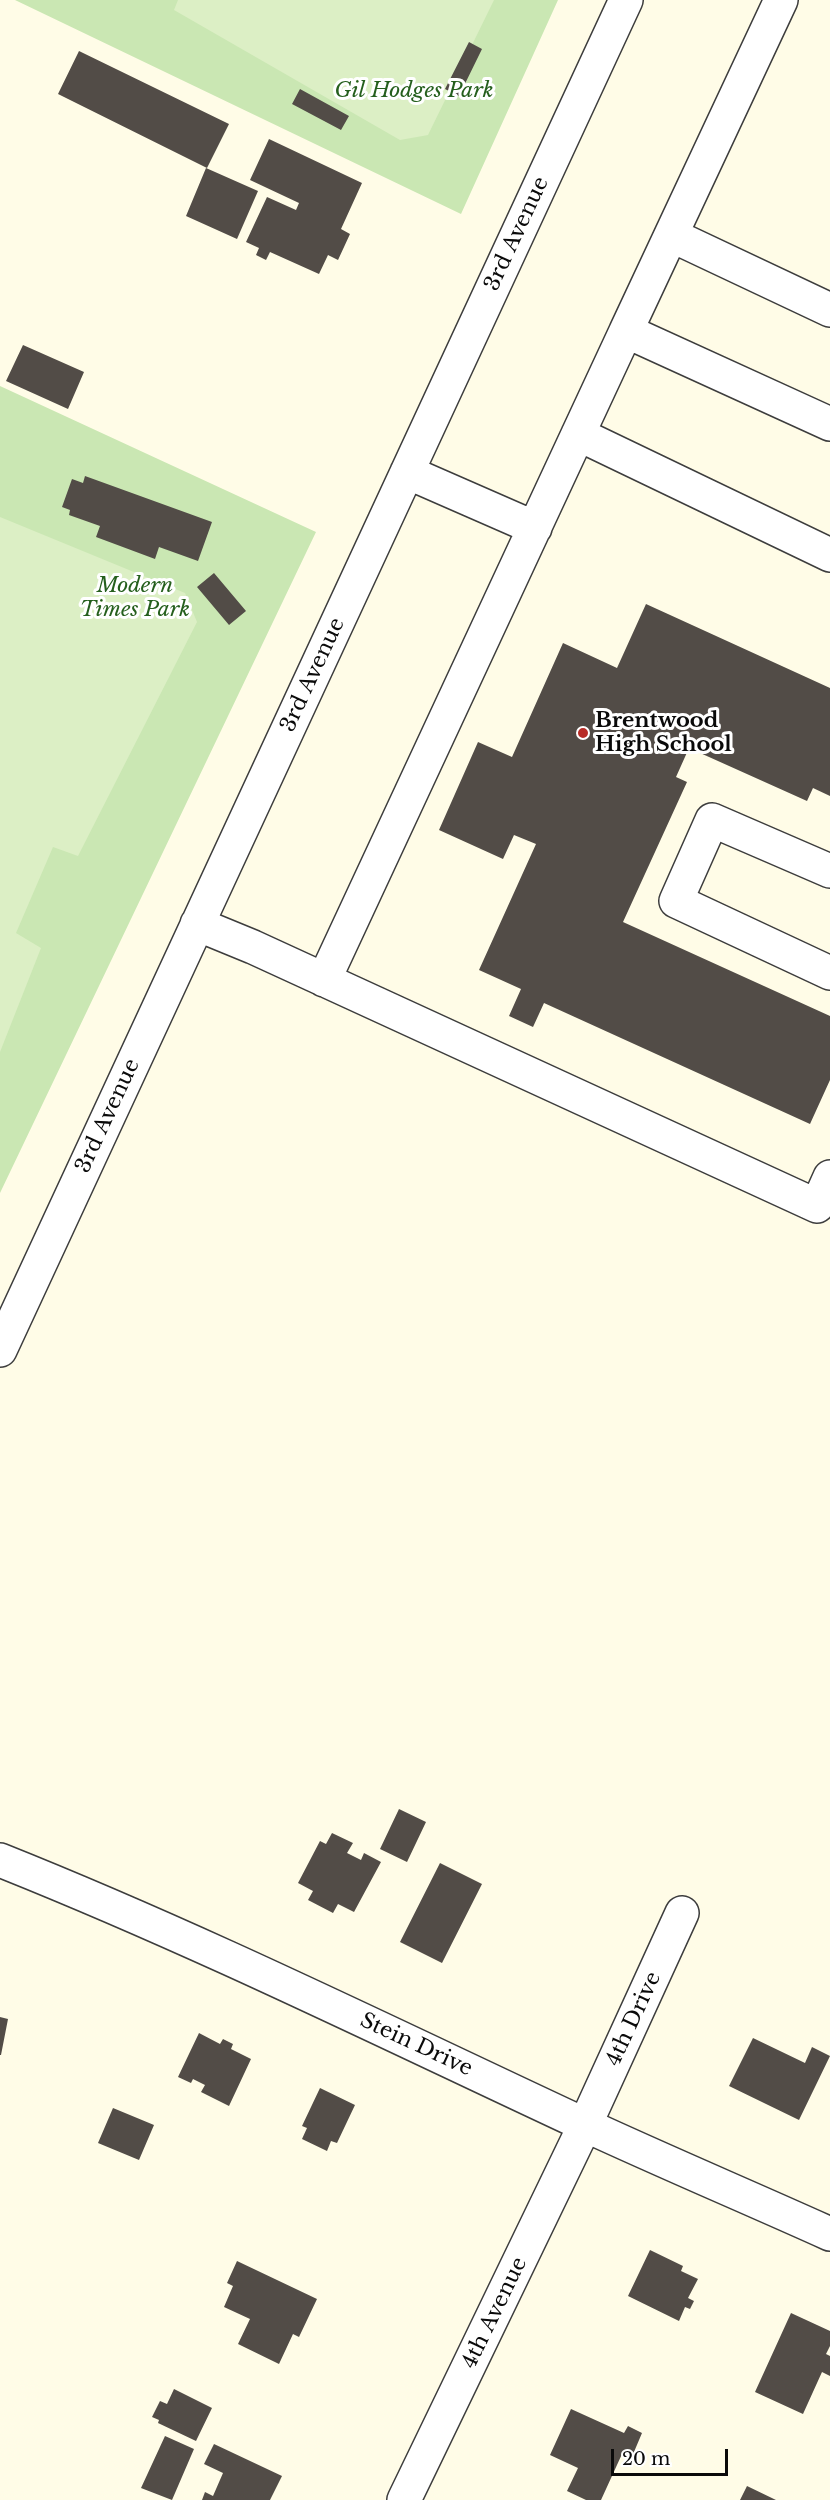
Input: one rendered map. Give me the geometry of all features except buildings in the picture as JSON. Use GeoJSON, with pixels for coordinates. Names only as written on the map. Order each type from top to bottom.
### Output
{"type":"FeatureCollection","features":[{"type":"Feature","properties":{"kind":"street","name":"3rd Avenue"},"geometry":{"type":"LineString","coordinates":[[0,1350],[626,0]]}},
{"type":"Feature","properties":{"kind":"street"},"geometry":{"type":"LineString","coordinates":[[324,980],[781,0]]}},
{"type":"Feature","properties":{"kind":"street"},"geometry":{"type":"LineString","coordinates":[[671,235],[830,310]]}},
{"type":"Feature","properties":{"kind":"street"},"geometry":{"type":"LineString","coordinates":[[626,331],[830,424]]}},
{"type":"Feature","properties":{"kind":"street"},"geometry":{"type":"LineString","coordinates":[[578,434],[830,555]]}},
{"type":"Feature","properties":{"kind":"street"},"geometry":{"type":"LineString","coordinates":[[407,472],[535,528]]}},
{"type":"Feature","properties":{"kind":"street"},"geometry":{"type":"LineString","coordinates":[[830,871],[712,820],[676,901],[830,973]]}},
{"type":"Feature","properties":{"kind":"street"},"geometry":{"type":"LineString","coordinates":[[197,924],[817,1206],[830,1177]]}},
{"type":"Feature","properties":{"kind":"street","name":"Stein Drive"},"geometry":{"type":"LineString","coordinates":[[0,1860],[88,1895],[329,2004],[585,2125],[830,2234]]}},
{"type":"Feature","properties":{"kind":"street","name":"4th Drive"},"geometry":{"type":"LineString","coordinates":[[585,2125],[682,1913]]}},
{"type":"Feature","properties":{"kind":"street","name":"4th Avenue"},"geometry":{"type":"LineString","coordinates":[[405,2500],[585,2125]]}},
{"type":"Feature","properties":{"kind":"green space","name":"Gil Hodges Park"},"geometry":{"type":"Polygon","coordinates":[[[15,0],[558,0],[461,214],[15,0]]]}},
{"type":"Feature","properties":{"kind":"green space"},"geometry":{"type":"Polygon","coordinates":[[[178,0],[494,0],[428,135],[400,140],[174,10],[178,0]]]}},
{"type":"Feature","properties":{"kind":"green space","name":"Modern Times Park"},"geometry":{"type":"Polygon","coordinates":[[[0,386],[316,532],[0,1193],[0,386]]]}},
{"type":"Feature","properties":{"kind":"green space"},"geometry":{"type":"Polygon","coordinates":[[[0,517],[185,593],[197,622],[78,856],[53,847],[16,933],[41,948],[0,1052],[0,517]]]}},
{"type":"Feature","properties":{"kind":"place","name":"Brentwood High School"},"geometry":{"type":"Point","coordinates":[583,733]}}]}
